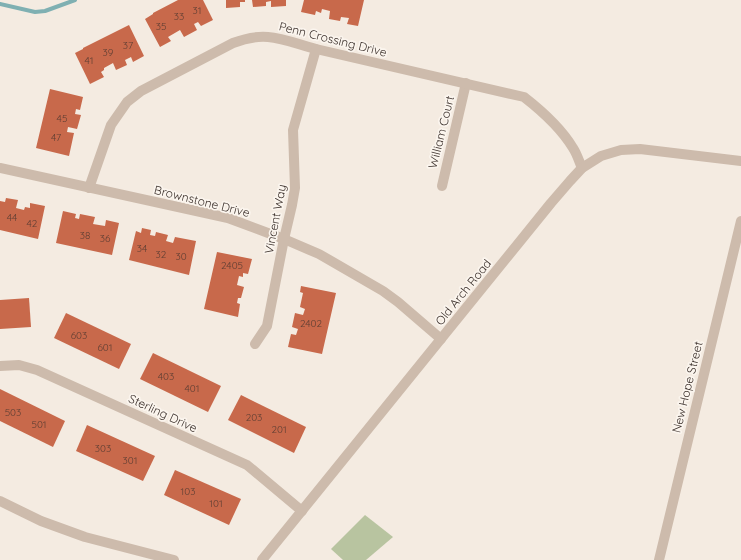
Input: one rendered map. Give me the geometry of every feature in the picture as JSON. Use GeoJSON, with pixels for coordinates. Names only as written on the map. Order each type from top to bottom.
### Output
{"type":"FeatureCollection","features":[{"type":"Feature","properties":{"kind":"street","name":"Penn Crossing Drive"},"geometry":{"type":"LineString","coordinates":[[89,188],[111,125],[127,102],[141,91],[233,43],[244,39],[262,36],[277,37],[292,43],[316,49],[524,97],[548,117],[573,148],[582,168]]}},
{"type":"Feature","properties":{"kind":"street","name":"Vincent Way"},"geometry":{"type":"LineString","coordinates":[[255,344],[267,326],[295,188],[293,130],[316,49]]}},
{"type":"Feature","properties":{"kind":"street","name":"William Court"},"geometry":{"type":"LineString","coordinates":[[442,186],[466,83]]}},
{"type":"Feature","properties":{"kind":"street","name":"Old Arch Road"},"geometry":{"type":"LineString","coordinates":[[262,560],[560,192],[582,168],[601,156],[621,150],[640,149],[741,161]]}},
{"type":"Feature","properties":{"kind":"street","name":"Brownstone Drive"},"geometry":{"type":"LineString","coordinates":[[0,168],[228,218],[284,239],[319,254],[384,291],[441,340]]}},
{"type":"Feature","properties":{"kind":"street","name":"New Hope Street"},"geometry":{"type":"LineString","coordinates":[[659,560],[741,221]]}},
{"type":"Feature","properties":{"kind":"street","name":"Sterling Drive"},"geometry":{"type":"LineString","coordinates":[[0,366],[19,365],[37,370],[247,465],[302,511]]}},
{"type":"Feature","properties":{"kind":"street"},"geometry":{"type":"LineString","coordinates":[[0,501],[41,522],[85,537],[174,560]]}},
{"type":"Feature","properties":{"kind":"green space"},"geometry":{"type":"Polygon","coordinates":[[[365,515],[393,537],[366,560],[343,560],[331,549],[365,515]]]}},
{"type":"Feature","properties":{"kind":"building"},"geometry":{"type":"Polygon","coordinates":[[[178,0],[203,0],[213,20],[201,26],[198,22],[194,24],[197,30],[184,37],[180,30],[168,37],[171,41],[160,47],[145,19],[153,13],[178,0]]]}},
{"type":"Feature","properties":{"kind":"building"},"geometry":{"type":"Polygon","coordinates":[[[226,0],[245,0],[245,2],[240,2],[240,7],[226,8],[226,0]]]}},
{"type":"Feature","properties":{"kind":"building"},"geometry":{"type":"Polygon","coordinates":[[[252,0],[286,0],[286,6],[271,7],[271,1],[266,2],[266,6],[253,7],[252,0]]]}},
{"type":"Feature","properties":{"kind":"building"},"geometry":{"type":"Polygon","coordinates":[[[304,0],[364,0],[358,26],[347,24],[349,18],[341,17],[340,21],[329,19],[330,11],[322,9],[321,13],[316,11],[315,15],[301,12],[304,0]]]}},
{"type":"Feature","properties":{"kind":"building"},"geometry":{"type":"Polygon","coordinates":[[[129,25],[144,56],[133,62],[131,57],[125,60],[127,65],[116,70],[113,63],[104,68],[101,72],[104,77],[90,84],[75,53],[129,25]]]}},
{"type":"Feature","properties":{"kind":"building"},"geometry":{"type":"Polygon","coordinates":[[[50,89],[83,97],[80,110],[76,109],[75,114],[81,115],[77,129],[68,127],[67,132],[74,133],[69,156],[36,148],[50,89]]]}},
{"type":"Feature","properties":{"kind":"building"},"geometry":{"type":"Polygon","coordinates":[[[6,198],[18,200],[16,208],[24,210],[25,207],[30,208],[30,203],[45,206],[38,239],[0,230],[0,201],[5,202],[6,198]]]}},
{"type":"Feature","properties":{"kind":"building"},"geometry":{"type":"Polygon","coordinates":[[[63,211],[76,214],[75,218],[79,219],[80,214],[95,217],[93,224],[105,226],[106,220],[119,223],[112,255],[56,243],[63,211]]]}},
{"type":"Feature","properties":{"kind":"building"},"geometry":{"type":"Polygon","coordinates":[[[142,228],[151,230],[150,235],[155,236],[156,232],[168,235],[166,241],[173,243],[175,237],[196,241],[189,275],[129,260],[136,231],[141,233],[142,228]]]}},
{"type":"Feature","properties":{"kind":"building"},"geometry":{"type":"Polygon","coordinates":[[[217,252],[252,259],[248,274],[243,273],[243,277],[239,276],[237,285],[244,287],[241,298],[238,298],[237,303],[240,304],[238,317],[204,309],[217,252]]]}},
{"type":"Feature","properties":{"kind":"building"},"geometry":{"type":"Polygon","coordinates":[[[301,286],[336,293],[322,354],[288,347],[291,334],[296,335],[298,329],[292,327],[295,313],[303,315],[305,309],[300,307],[303,293],[300,292],[301,286]]]}},
{"type":"Feature","properties":{"kind":"building"},"geometry":{"type":"Polygon","coordinates":[[[29,298],[31,327],[0,329],[0,300],[29,298]]]}},
{"type":"Feature","properties":{"kind":"building"},"geometry":{"type":"Polygon","coordinates":[[[66,313],[131,344],[119,369],[54,338],[66,313]]]}},
{"type":"Feature","properties":{"kind":"building"},"geometry":{"type":"Polygon","coordinates":[[[153,353],[221,386],[208,412],[140,379],[153,353]]]}},
{"type":"Feature","properties":{"kind":"building"},"geometry":{"type":"Polygon","coordinates":[[[0,389],[65,421],[53,447],[0,421],[0,389]]]}},
{"type":"Feature","properties":{"kind":"building"},"geometry":{"type":"Polygon","coordinates":[[[241,395],[306,427],[294,453],[228,420],[241,395]]]}},
{"type":"Feature","properties":{"kind":"building"},"geometry":{"type":"Polygon","coordinates":[[[87,425],[155,456],[143,481],[76,451],[87,425]]]}},
{"type":"Feature","properties":{"kind":"building"},"geometry":{"type":"Polygon","coordinates":[[[175,470],[241,499],[229,525],[164,495],[175,470]]]}},
{"type":"Feature","properties":{"kind":"waterway"},"geometry":{"type":"LineString","coordinates":[[0,4],[35,12],[45,11],[75,0]]}}]}
